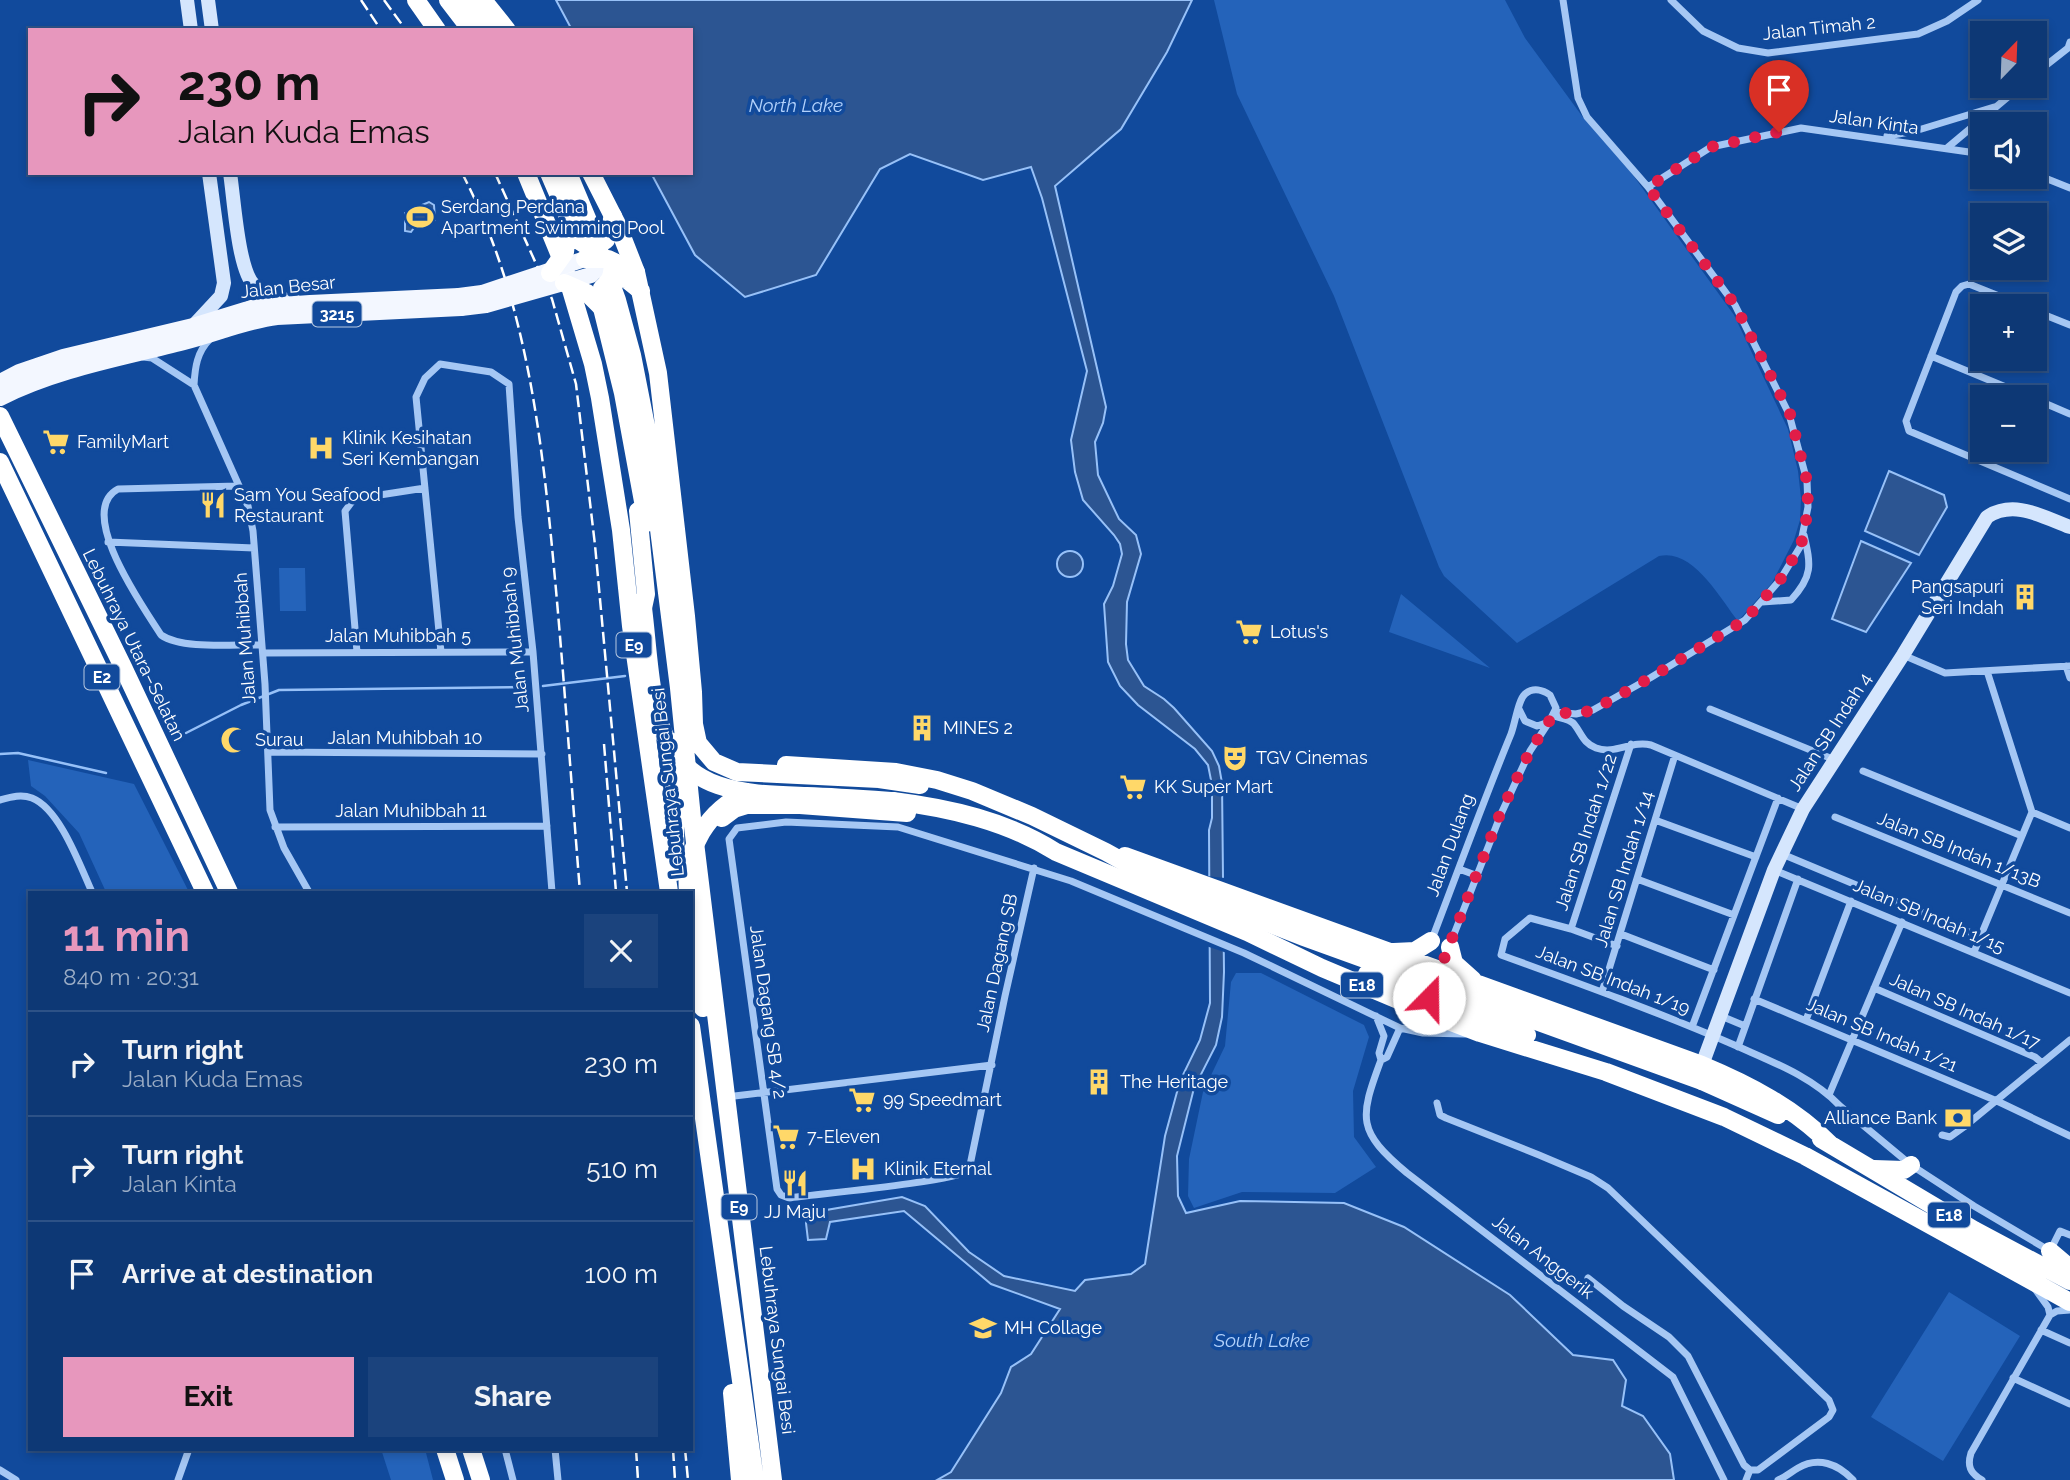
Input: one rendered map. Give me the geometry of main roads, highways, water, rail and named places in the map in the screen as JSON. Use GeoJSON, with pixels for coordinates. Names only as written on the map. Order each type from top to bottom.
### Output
{"type":"FeatureCollection","features":[{"type":"Feature","properties":{"kind":"highway"},"geometry":{"type":"LineString","coordinates":[[416,0],[436,28]]}},
{"type":"Feature","properties":{"kind":"highway"},"geometry":{"type":"LineString","coordinates":[[447,0],[469,28]]}},
{"type":"Feature","properties":{"kind":"highway"},"geometry":{"type":"LineString","coordinates":[[465,0],[486,28]]}},
{"type":"Feature","properties":{"kind":"highway"},"geometry":{"type":"LineString","coordinates":[[483,0],[505,28]]}},
{"type":"Feature","properties":{"kind":"highway","name":"Lebuhraya Sungai Besi"},"geometry":{"type":"LineString","coordinates":[[527,175],[563,262],[593,364],[600,398],[621,530],[669,891]]}},
{"type":"Feature","properties":{"kind":"highway"},"geometry":{"type":"LineString","coordinates":[[550,175],[577,239],[585,246],[595,247],[606,240],[613,216]]}},
{"type":"Feature","properties":{"kind":"highway","name":"Lebuhraya Sungai Besi"},"geometry":{"type":"LineString","coordinates":[[569,175],[598,248],[632,355],[646,426],[667,587],[695,892],[725,1097],[773,1480]]}},
{"type":"Feature","properties":{"kind":"highway"},"geometry":{"type":"LineString","coordinates":[[592,175],[613,216],[641,291],[661,401],[693,692],[694,724],[698,743],[707,757],[729,770],[749,774],[879,779],[939,789],[1475,984],[1591,1023],[1702,1073]]}},
{"type":"Feature","properties":{"kind":"highway"},"geometry":{"type":"LineString","coordinates":[[568,217],[567,247],[557,278],[586,293],[601,308]]}},
{"type":"Feature","properties":{"kind":"highway"},"geometry":{"type":"LineString","coordinates":[[585,259],[608,259],[636,272]]}},
{"type":"Feature","properties":{"kind":"highway"},"geometry":{"type":"LineString","coordinates":[[641,291],[626,279],[612,278],[602,288],[601,308],[623,393],[645,514],[674,753],[674,833],[679,891]]}},
{"type":"Feature","properties":{"kind":"highway"},"geometry":{"type":"LineString","coordinates":[[600,398],[613,421],[616,434],[659,718],[667,741],[692,771],[707,781],[738,793],[893,801],[941,808],[1031,837],[1056,852]]}},
{"type":"Feature","properties":{"kind":"highway","name":"Lebuhraya Utara–Selatan"},"geometry":{"type":"LineString","coordinates":[[0,416],[229,891]]}},
{"type":"Feature","properties":{"kind":"highway","name":"E2"},"geometry":{"type":"LineString","coordinates":[[0,462],[205,891]]}},
{"type":"Feature","properties":{"kind":"highway"},"geometry":{"type":"LineString","coordinates":[[639,483],[637,495],[640,545],[646,594],[643,608]]}},
{"type":"Feature","properties":{"kind":"highway"},"geometry":{"type":"LineString","coordinates":[[667,587],[671,561],[671,525],[674,516]]}},
{"type":"Feature","properties":{"kind":"highway"},"geometry":{"type":"LineString","coordinates":[[693,692],[705,736],[713,748],[726,758],[750,764],[884,771],[953,784],[1032,816],[1158,881]]}},
{"type":"Feature","properties":{"kind":"highway"},"geometry":{"type":"LineString","coordinates":[[695,892],[691,856],[700,832],[714,815],[725,805],[748,792],[789,785],[885,791],[936,799],[992,815],[1133,874],[1158,881]]}},
{"type":"Feature","properties":{"kind":"highway"},"geometry":{"type":"LineString","coordinates":[[695,892],[710,831],[728,812],[747,805],[800,805],[905,813],[968,826],[1056,852]]}},
{"type":"Feature","properties":{"kind":"highway","name":"E18"},"geometry":{"type":"LineString","coordinates":[[1056,852],[1247,932],[1322,968],[1480,1033],[1606,1072],[1724,1117],[1805,1156],[2070,1302]]}},
{"type":"Feature","properties":{"kind":"highway","name":"E18"},"geometry":{"type":"LineString","coordinates":[[1158,881],[1304,937],[1702,1073],[1831,1145],[1974,1230],[2070,1281]]}},
{"type":"Feature","properties":{"kind":"highway"},"geometry":{"type":"LineString","coordinates":[[1247,932],[1264,935],[1456,1009],[1671,1085],[1727,1109],[1782,1139],[1805,1156]]}},
{"type":"Feature","properties":{"kind":"highway"},"geometry":{"type":"LineString","coordinates":[[693,934],[737,1285],[731,1304]]}},
{"type":"Feature","properties":{"kind":"highway"},"geometry":{"type":"LineString","coordinates":[[1380,949],[1409,952],[1431,941]]}},
{"type":"Feature","properties":{"kind":"highway"},"geometry":{"type":"LineString","coordinates":[[1450,947],[1450,954],[1459,969],[1475,984]]}},
{"type":"Feature","properties":{"kind":"highway"},"geometry":{"type":"LineString","coordinates":[[1370,976],[1385,977],[1393,967],[1393,958],[1380,949]]}},
{"type":"Feature","properties":{"kind":"highway"},"geometry":{"type":"LineString","coordinates":[[1456,1009],[1450,1000],[1450,992],[1456,984],[1475,984]]}},
{"type":"Feature","properties":{"kind":"highway","name":"E9"},"geometry":{"type":"LineString","coordinates":[[693,1041],[755,1480]]}},
{"type":"Feature","properties":{"kind":"highway"},"geometry":{"type":"LineString","coordinates":[[1870,1169],[1904,1170],[1911,1165]]}},
{"type":"Feature","properties":{"kind":"highway"},"geometry":{"type":"LineString","coordinates":[[2050,1251],[2070,1268]]}},
{"type":"Feature","properties":{"kind":"highway"},"geometry":{"type":"LineString","coordinates":[[724,1256],[721,1278],[740,1480]]}},
{"type":"Feature","properties":{"kind":"highway"},"geometry":{"type":"LineString","coordinates":[[768,1438],[781,1480]]}},
{"type":"Feature","properties":{"kind":"highway"},"geometry":{"type":"LineString","coordinates":[[446,1451],[455,1480]]}},
{"type":"Feature","properties":{"kind":"highway"},"geometry":{"type":"LineString","coordinates":[[472,1451],[481,1480]]}},
{"type":"Feature","properties":{"kind":"main road","name":"Jalan Besar"},"geometry":{"type":"LineString","coordinates":[[0,398],[21,379],[63,357],[193,326],[255,307],[310,303],[460,302],[486,305],[557,278],[593,274],[596,264],[585,259]]}},
{"type":"Feature","properties":{"kind":"main road","name":"Jalan Besar"},"geometry":{"type":"LineString","coordinates":[[0,382],[44,379],[215,334],[245,323],[277,317],[460,302]]}},
{"type":"Feature","properties":{"kind":"water"},"geometry":{"type":"Polygon","coordinates":[[[556,0],[1192,0],[1167,52],[1121,129],[1055,186],[1106,407],[1095,442],[1098,475],[1119,519],[1136,535],[1141,554],[1127,602],[1128,660],[1144,686],[1174,708],[1212,751],[1219,766],[1222,783],[1222,1017],[1216,1045],[1194,1088],[1177,1156],[1178,1196],[1186,1213],[1240,1201],[1344,1203],[1404,1227],[1510,1295],[1573,1355],[1613,1360],[1626,1380],[1622,1406],[1643,1416],[1670,1454],[1674,1480],[937,1480],[951,1472],[1001,1393],[1011,1367],[1031,1354],[1060,1309],[991,1284],[904,1211],[830,1222],[826,1239],[808,1240],[806,1223],[809,1213],[902,1197],[925,1206],[969,1252],[1004,1276],[1075,1291],[1085,1280],[1131,1274],[1145,1264],[1165,1136],[1180,1081],[1200,1040],[1210,1003],[1209,830],[1212,818],[1212,785],[1208,765],[1195,749],[1138,705],[1120,686],[1108,662],[1104,604],[1113,586],[1122,554],[1114,535],[1083,500],[1075,472],[1071,440],[1087,371],[1042,198],[1031,167],[983,180],[910,154],[880,169],[816,275],[745,297],[695,255],[652,175],[693,175],[693,28],[571,28],[556,0]]]}},
{"type":"Feature","properties":{"kind":"water","name":"Serdang Perdana Apartment Swimming Pool"},"geometry":{"type":"Polygon","coordinates":[[[429,202],[434,205],[435,220],[416,225],[411,232],[405,231],[405,213],[421,210],[422,205],[429,202]]]}},
{"type":"Feature","properties":{"kind":"water"},"geometry":{"type":"Polygon","coordinates":[[[1889,471],[1944,495],[1947,507],[1919,555],[1865,531],[1889,471]]]}},
{"type":"Feature","properties":{"kind":"water"},"geometry":{"type":"Polygon","coordinates":[[[1861,541],[1911,563],[1866,632],[1832,619],[1861,541]]]}},
{"type":"Feature","properties":{"kind":"water"},"geometry":{"type":"Polygon","coordinates":[[[1070,551],[1079,555],[1083,564],[1079,573],[1070,577],[1061,573],[1057,564],[1061,555],[1070,551]]]}},
{"type":"Feature","properties":{"kind":"waterway"},"geometry":{"type":"LineString","coordinates":[[543,686],[625,676]]}},
{"type":"Feature","properties":{"kind":"waterway"},"geometry":{"type":"LineString","coordinates":[[186,733],[241,705],[279,690],[526,687]]}},
{"type":"Feature","properties":{"kind":"waterway"},"geometry":{"type":"LineString","coordinates":[[0,754],[18,753],[106,773]]}},
{"type":"Feature","properties":{"kind":"railway"},"geometry":{"type":"LineString","coordinates":[[361,0],[380,28]]}},
{"type":"Feature","properties":{"kind":"railway"},"geometry":{"type":"LineString","coordinates":[[384,0],[405,28]]}},
{"type":"Feature","properties":{"kind":"railway"},"geometry":{"type":"LineString","coordinates":[[463,175],[485,222],[503,273],[518,324],[538,430],[556,590],[580,891]]}},
{"type":"Feature","properties":{"kind":"railway"},"geometry":{"type":"LineString","coordinates":[[496,175],[552,299],[576,384],[595,545],[627,891]]}},
{"type":"Feature","properties":{"kind":"railway"},"geometry":{"type":"LineString","coordinates":[[604,744],[616,891]]}},
{"type":"Feature","properties":{"kind":"railway"},"geometry":{"type":"LineString","coordinates":[[636,1451],[638,1480]]}},
{"type":"Feature","properties":{"kind":"railway"},"geometry":{"type":"LineString","coordinates":[[673,1451],[675,1480]]}},
{"type":"Feature","properties":{"kind":"railway"},"geometry":{"type":"LineString","coordinates":[[685,1451],[688,1480]]}},
{"type":"Feature","properties":{"kind":"place","name":"Serdang Perdana Apartment Swimming Pool"},"geometry":{"type":"Point","coordinates":[420,217]}},
{"type":"Feature","properties":{"kind":"place","name":"FamilyMart"},"geometry":{"type":"Point","coordinates":[56,442]}},
{"type":"Feature","properties":{"kind":"place","name":"Klinik Kesihatan Seri Kembangan"},"geometry":{"type":"Point","coordinates":[321,448]}},
{"type":"Feature","properties":{"kind":"place","name":"Sam You Seafood Restaurant"},"geometry":{"type":"Point","coordinates":[213,505]}},
{"type":"Feature","properties":{"kind":"place","name":"Pangsapuri Seri Indah"},"geometry":{"type":"Point","coordinates":[2025,597]}},
{"type":"Feature","properties":{"kind":"place","name":"Lotus's"},"geometry":{"type":"Point","coordinates":[1249,632]}},
{"type":"Feature","properties":{"kind":"place","name":"MINES 2"},"geometry":{"type":"Point","coordinates":[922,728]}},
{"type":"Feature","properties":{"kind":"place","name":"Surau"},"geometry":{"type":"Point","coordinates":[234,740]}},
{"type":"Feature","properties":{"kind":"place","name":"TGV Cinemas"},"geometry":{"type":"Point","coordinates":[1235,758]}},
{"type":"Feature","properties":{"kind":"place","name":"KK Super Mart"},"geometry":{"type":"Point","coordinates":[1133,787]}},
{"type":"Feature","properties":{"kind":"place","name":"The Heritage"},"geometry":{"type":"Point","coordinates":[1099,1082]}},
{"type":"Feature","properties":{"kind":"place","name":"99 Speedmart"},"geometry":{"type":"Point","coordinates":[862,1100]}},
{"type":"Feature","properties":{"kind":"place","name":"Alliance Bank"},"geometry":{"type":"Point","coordinates":[1958,1118]}},
{"type":"Feature","properties":{"kind":"place","name":"7-Eleven"},"geometry":{"type":"Point","coordinates":[786,1137]}},
{"type":"Feature","properties":{"kind":"place","name":"Klinik Eternal"},"geometry":{"type":"Point","coordinates":[863,1169]}},
{"type":"Feature","properties":{"kind":"place","name":"JJ Maju"},"geometry":{"type":"Point","coordinates":[795,1183]}},
{"type":"Feature","properties":{"kind":"place","name":"MH Collage"},"geometry":{"type":"Point","coordinates":[983,1328]}},
{"type":"Feature","properties":{"kind":"water label","name":"North Lake"},"geometry":{"type":"Point","coordinates":[796,105]}},
{"type":"Feature","properties":{"kind":"water label","name":"South Lake"},"geometry":{"type":"Point","coordinates":[1262,1340]}}]}
